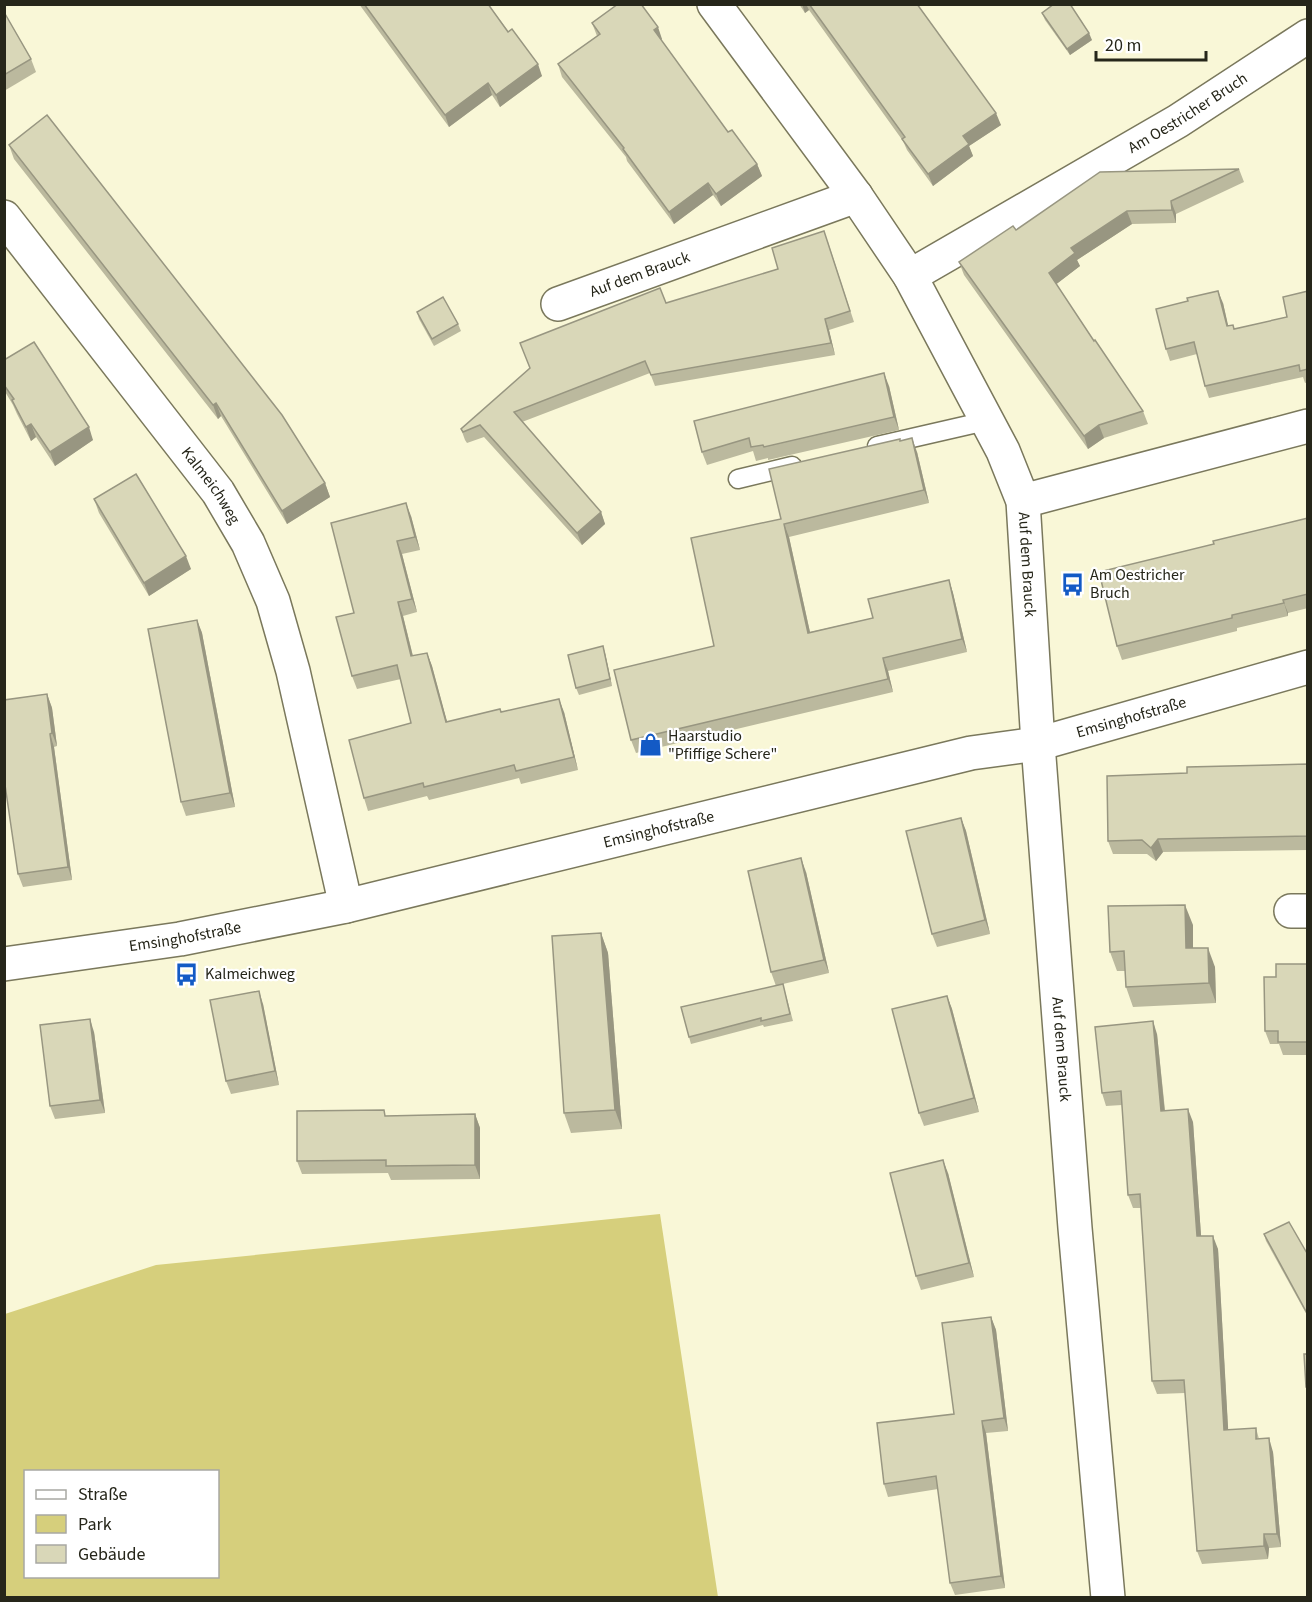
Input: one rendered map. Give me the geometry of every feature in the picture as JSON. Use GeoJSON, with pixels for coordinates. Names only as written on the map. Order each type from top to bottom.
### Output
{"type":"FeatureCollection","features":[{"type":"Feature","properties":{"kind":"street","name":"Auf dem Brauck"},"geometry":{"type":"LineString","coordinates":[[714,4],[856,196],[910,276],[1003,451],[1023,501],[1038,744],[1075,1228],[1108,1598]]}},
{"type":"Feature","properties":{"kind":"street","name":"Am Oestricher Bruch"},"geometry":{"type":"LineString","coordinates":[[910,276],[1178,121],[1308,36]]}},
{"type":"Feature","properties":{"kind":"street","name":"Auf dem Brauck"},"geometry":{"type":"LineString","coordinates":[[558,304],[856,196]]}},
{"type":"Feature","properties":{"kind":"street","name":"Kalmeichweg"},"geometry":{"type":"LineString","coordinates":[[4,217],[218,492],[248,543],[273,601],[294,671],[346,906]]}},
{"type":"Feature","properties":{"kind":"street","name":"Auf dem Brauck"},"geometry":{"type":"LineString","coordinates":[[1023,501],[1308,426]]}},
{"type":"Feature","properties":{"kind":"street","name":"Emsinghofstraße"},"geometry":{"type":"LineString","coordinates":[[4,964],[180,939],[346,906],[971,753],[1038,744],[1308,667]]}},
{"type":"Feature","properties":{"kind":"lane"},"geometry":{"type":"LineString","coordinates":[[862,450],[986,420]]}},
{"type":"Feature","properties":{"kind":"lane"},"geometry":{"type":"LineString","coordinates":[[738,479],[806,463]]}},
{"type":"Feature","properties":{"kind":"green space"},"geometry":{"type":"Polygon","coordinates":[[[660,1214],[718,1597],[5,1597],[5,1314],[156,1265],[660,1214]]]}},
{"type":"Feature","properties":{"kind":"building"},"geometry":{"type":"Polygon","coordinates":[[[364,4],[488,4],[508,32],[512,29],[538,64],[496,95],[488,83],[445,115],[364,4]]]}},
{"type":"Feature","properties":{"kind":"building"},"geometry":{"type":"Polygon","coordinates":[[[618,4],[641,4],[658,27],[654,30],[728,132],[732,130],[757,164],[716,194],[708,183],[669,212],[624,148],[558,64],[600,34],[592,23],[618,4]]]}},
{"type":"Feature","properties":{"kind":"building"},"geometry":{"type":"Polygon","coordinates":[[[809,4],[917,4],[996,113],[963,136],[969,144],[928,174],[902,139],[905,137],[809,4]]]}},
{"type":"Feature","properties":{"kind":"building"},"geometry":{"type":"Polygon","coordinates":[[[1054,4],[1070,4],[1089,33],[1067,49],[1042,13],[1054,4]]]}},
{"type":"Feature","properties":{"kind":"building"},"geometry":{"type":"Polygon","coordinates":[[[4,12],[31,59],[4,75],[4,12]]]}},
{"type":"Feature","properties":{"kind":"building"},"geometry":{"type":"Polygon","coordinates":[[[47,115],[282,415],[325,483],[282,511],[216,403],[213,405],[9,145],[47,115]]]}},
{"type":"Feature","properties":{"kind":"building"},"geometry":{"type":"Polygon","coordinates":[[[1239,169],[1171,201],[1172,210],[1127,211],[1071,248],[1075,253],[1049,273],[1143,411],[1099,425],[1084,436],[959,262],[1013,226],[1016,230],[1100,172],[1239,169]]]}},
{"type":"Feature","properties":{"kind":"building"},"geometry":{"type":"Polygon","coordinates":[[[824,231],[850,311],[825,319],[831,343],[651,375],[645,361],[514,412],[601,512],[577,533],[480,425],[463,432],[461,429],[530,368],[520,343],[660,288],[666,303],[778,269],[772,248],[824,231]]]}},
{"type":"Feature","properties":{"kind":"building"},"geometry":{"type":"Polygon","coordinates":[[[1218,291],[1227,326],[1233,325],[1234,329],[1287,317],[1283,297],[1308,291],[1308,369],[1300,371],[1299,365],[1205,386],[1194,342],[1166,349],[1156,309],[1188,301],[1187,298],[1218,291]]]}},
{"type":"Feature","properties":{"kind":"building"},"geometry":{"type":"Polygon","coordinates":[[[443,297],[458,324],[432,339],[417,312],[443,297]]]}},
{"type":"Feature","properties":{"kind":"building"},"geometry":{"type":"Polygon","coordinates":[[[34,342],[89,427],[50,452],[31,424],[26,427],[12,400],[14,399],[4,385],[4,360],[34,342]]]}},
{"type":"Feature","properties":{"kind":"building"},"geometry":{"type":"Polygon","coordinates":[[[884,373],[894,417],[764,447],[763,445],[751,447],[749,438],[702,452],[694,421],[884,373]]]}},
{"type":"Feature","properties":{"kind":"building"},"geometry":{"type":"Polygon","coordinates":[[[912,438],[924,490],[784,524],[808,633],[873,618],[868,599],[949,580],[962,639],[883,658],[888,679],[631,740],[614,670],[714,646],[691,538],[781,519],[769,469],[912,438]]]}},
{"type":"Feature","properties":{"kind":"building"},"geometry":{"type":"Polygon","coordinates":[[[136,474],[186,556],[144,583],[94,499],[136,474]]]}},
{"type":"Feature","properties":{"kind":"building"},"geometry":{"type":"Polygon","coordinates":[[[406,503],[415,537],[397,541],[412,599],[398,602],[411,656],[427,653],[446,722],[500,709],[501,712],[559,699],[574,757],[516,771],[514,765],[424,787],[423,783],[364,798],[349,740],[411,723],[397,665],[352,676],[336,617],[354,613],[331,523],[406,503]]]}},
{"type":"Feature","properties":{"kind":"building"},"geometry":{"type":"Polygon","coordinates":[[[1308,518],[1308,594],[1283,600],[1284,603],[1232,615],[1232,618],[1117,646],[1099,572],[1308,518]]]}},
{"type":"Feature","properties":{"kind":"building"},"geometry":{"type":"Polygon","coordinates":[[[197,620],[230,793],[181,802],[148,629],[197,620]]]}},
{"type":"Feature","properties":{"kind":"building"},"geometry":{"type":"Polygon","coordinates":[[[603,646],[610,679],[576,688],[568,655],[603,646]]]}},
{"type":"Feature","properties":{"kind":"building"},"geometry":{"type":"Polygon","coordinates":[[[47,694],[52,733],[50,734],[68,867],[18,874],[4,778],[4,700],[47,694]]]}},
{"type":"Feature","properties":{"kind":"building"},"geometry":{"type":"Polygon","coordinates":[[[1308,764],[1308,836],[1158,839],[1151,848],[1142,840],[1108,841],[1107,776],[1187,773],[1187,767],[1308,764]]]}},
{"type":"Feature","properties":{"kind":"building"},"geometry":{"type":"Polygon","coordinates":[[[961,818],[985,920],[932,934],[906,831],[961,818]]]}},
{"type":"Feature","properties":{"kind":"building"},"geometry":{"type":"Polygon","coordinates":[[[801,858],[824,960],[771,972],[748,871],[801,858]]]}},
{"type":"Feature","properties":{"kind":"building"},"geometry":{"type":"Polygon","coordinates":[[[1185,905],[1186,948],[1208,948],[1209,983],[1126,987],[1124,951],[1110,952],[1108,906],[1185,905]]]}},
{"type":"Feature","properties":{"kind":"building"},"geometry":{"type":"Polygon","coordinates":[[[601,933],[615,1110],[564,1113],[552,936],[601,933]]]}},
{"type":"Feature","properties":{"kind":"building"},"geometry":{"type":"Polygon","coordinates":[[[1276,964],[1308,964],[1308,1042],[1278,1042],[1278,1031],[1265,1031],[1264,977],[1276,977],[1276,964]]]}},
{"type":"Feature","properties":{"kind":"building"},"geometry":{"type":"Polygon","coordinates":[[[783,984],[790,1014],[761,1021],[761,1018],[689,1037],[681,1007],[783,984]]]}},
{"type":"Feature","properties":{"kind":"building"},"geometry":{"type":"Polygon","coordinates":[[[259,991],[275,1071],[226,1081],[210,1000],[259,991]]]}},
{"type":"Feature","properties":{"kind":"building"},"geometry":{"type":"Polygon","coordinates":[[[947,996],[974,1098],[919,1113],[892,1009],[947,996]]]}},
{"type":"Feature","properties":{"kind":"building"},"geometry":{"type":"Polygon","coordinates":[[[90,1019],[100,1100],[50,1106],[40,1025],[90,1019]]]}},
{"type":"Feature","properties":{"kind":"building"},"geometry":{"type":"Polygon","coordinates":[[[1153,1021],[1161,1111],[1188,1109],[1197,1236],[1213,1236],[1224,1430],[1256,1428],[1256,1439],[1269,1438],[1277,1534],[1264,1534],[1264,1546],[1197,1551],[1184,1380],[1152,1381],[1140,1194],[1128,1195],[1121,1091],[1102,1093],[1095,1027],[1153,1021]]]}},
{"type":"Feature","properties":{"kind":"building"},"geometry":{"type":"Polygon","coordinates":[[[384,1110],[385,1116],[475,1114],[475,1165],[386,1166],[386,1160],[297,1161],[297,1111],[384,1110]]]}},
{"type":"Feature","properties":{"kind":"building"},"geometry":{"type":"Polygon","coordinates":[[[943,1160],[969,1263],[916,1276],[890,1173],[943,1160]]]}},
{"type":"Feature","properties":{"kind":"building"},"geometry":{"type":"Polygon","coordinates":[[[1289,1222],[1308,1255],[1308,1315],[1264,1234],[1289,1222]]]}},
{"type":"Feature","properties":{"kind":"building"},"geometry":{"type":"Polygon","coordinates":[[[991,1317],[1004,1418],[982,1421],[1001,1576],[950,1583],[936,1476],[884,1484],[877,1423],[954,1414],[942,1323],[991,1317]]]}},
{"type":"Feature","properties":{"kind":"building"},"geometry":{"type":"Polygon","coordinates":[[[1304,1354],[1308,1354],[1308,1387],[1306,1387],[1304,1354]]]}},
{"type":"Feature","properties":{"kind":"place","name":"Am Oestricher Bruch"},"geometry":{"type":"Point","coordinates":[1072,584]}},
{"type":"Feature","properties":{"kind":"place","name":"Haarstudio \"Pfiffige Schere\""},"geometry":{"type":"Point","coordinates":[650,745]}},
{"type":"Feature","properties":{"kind":"place","name":"Kalmeichweg"},"geometry":{"type":"Point","coordinates":[187,974]}}]}
